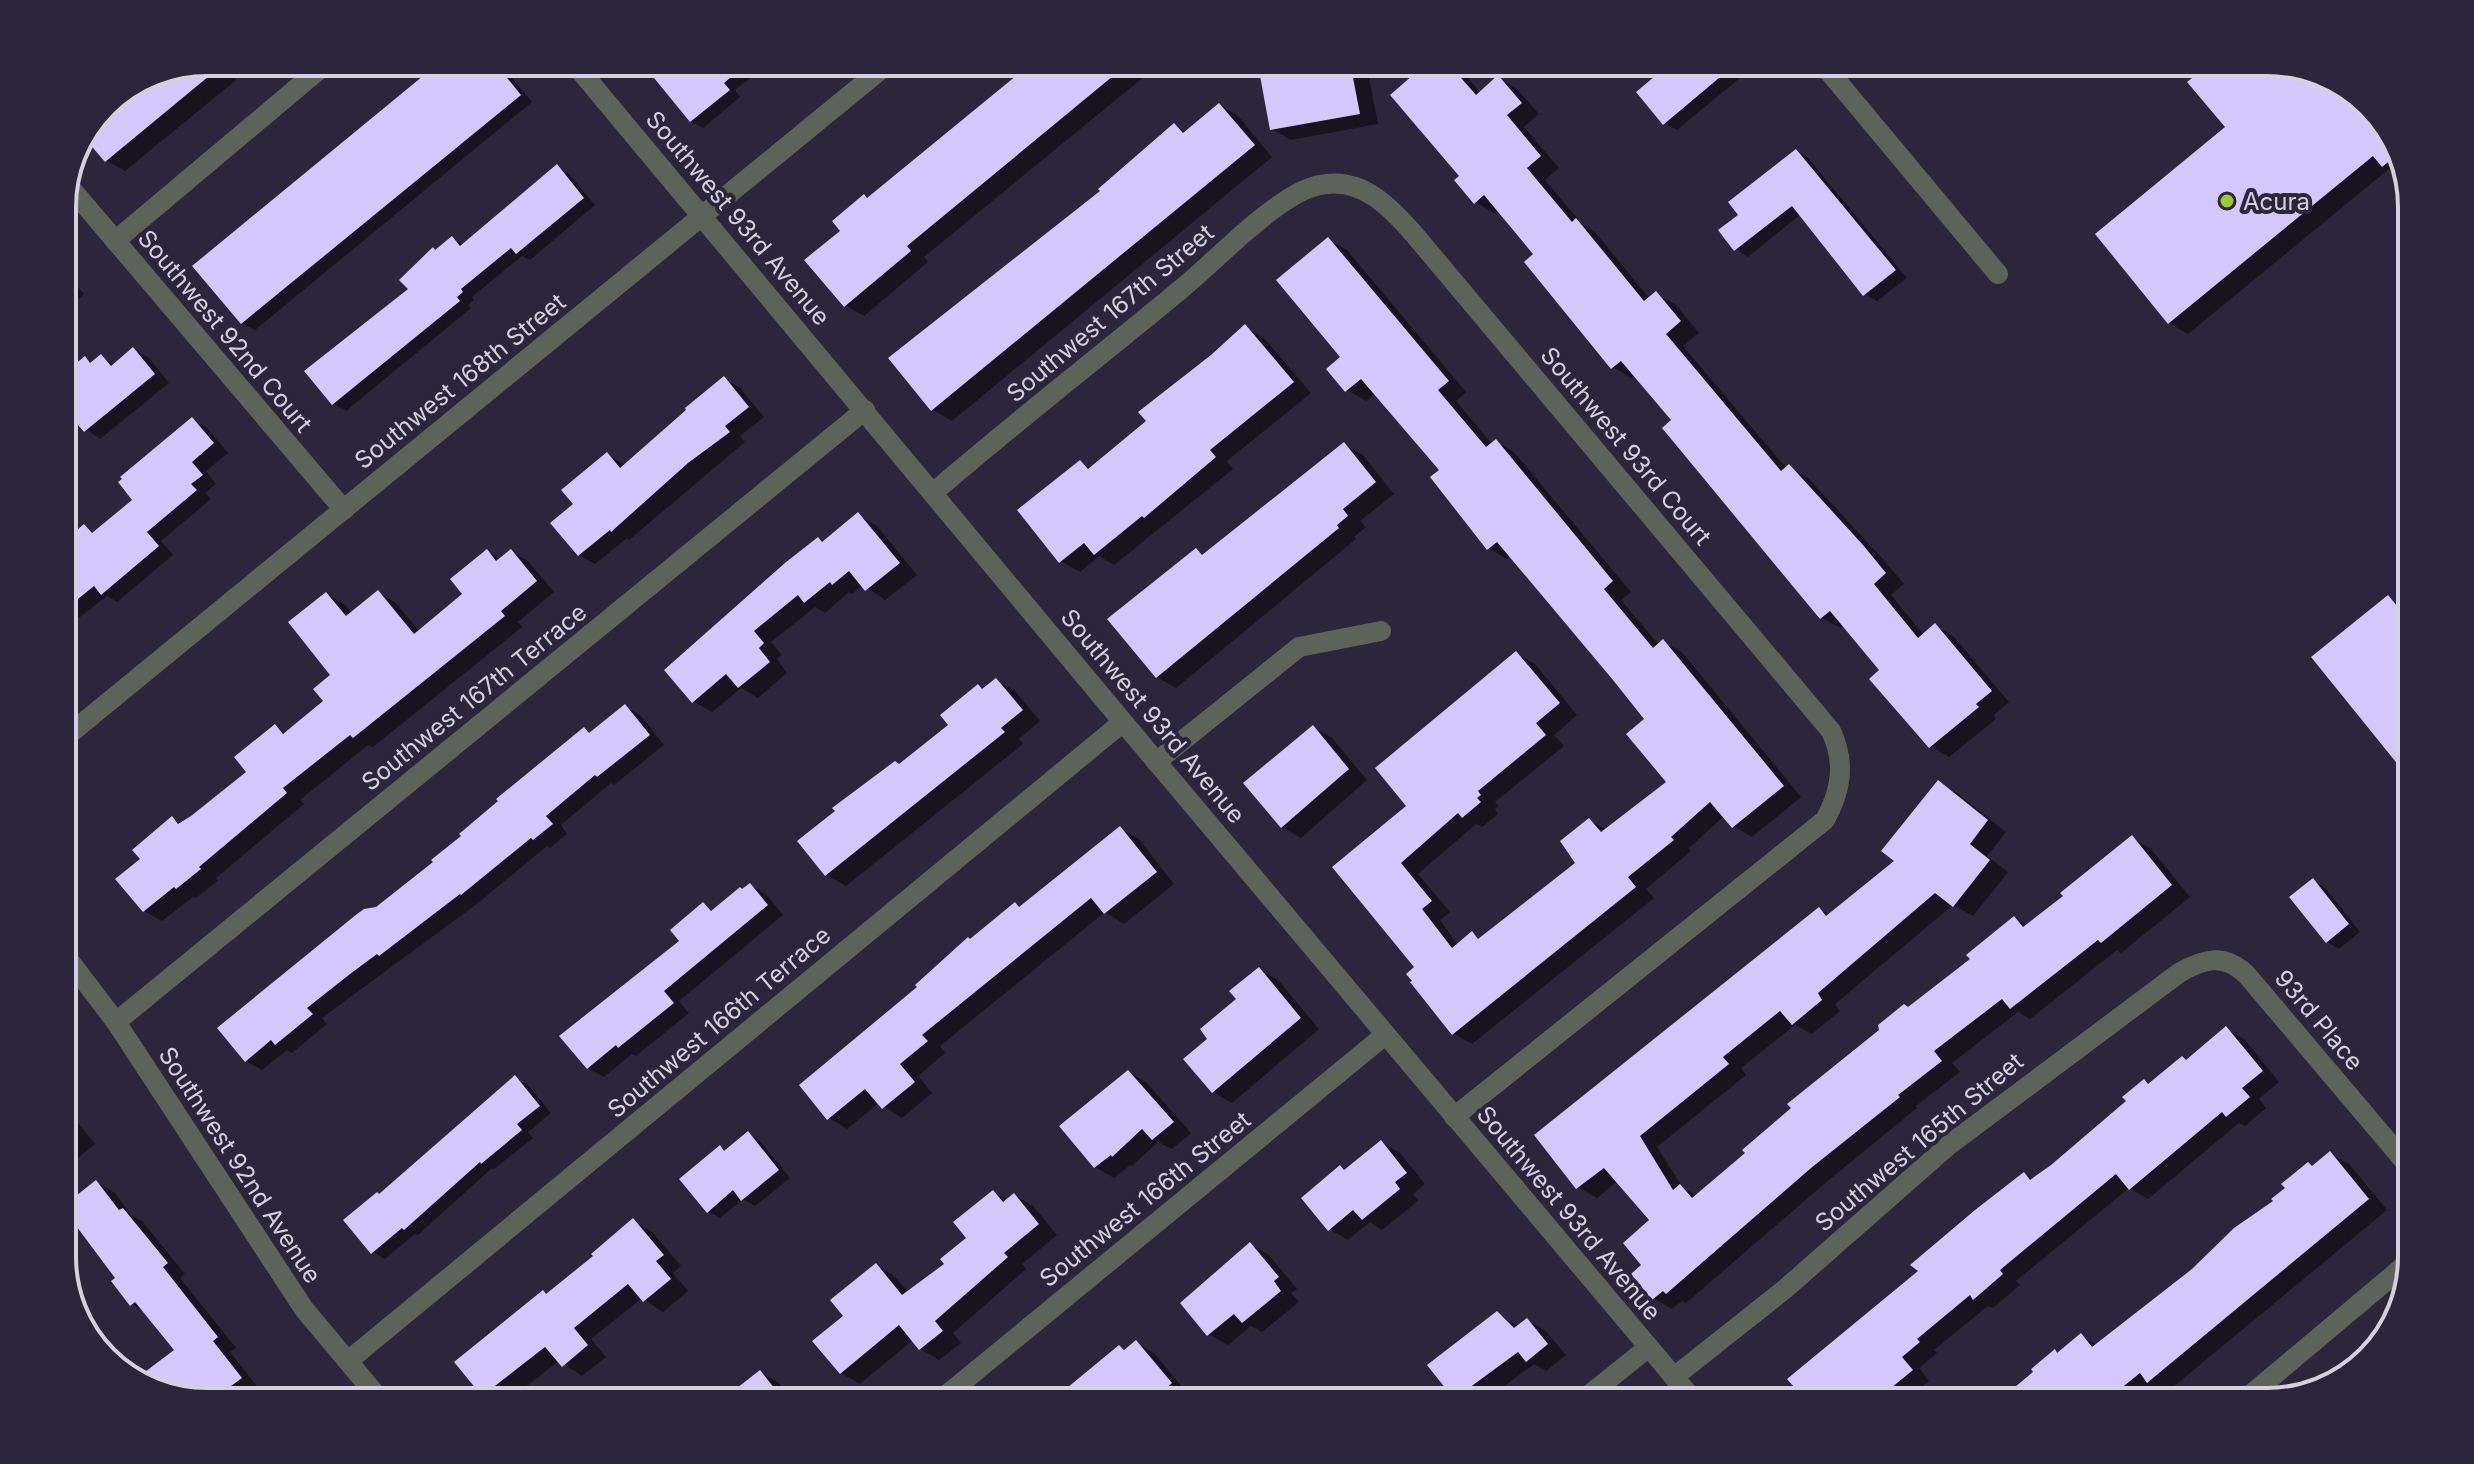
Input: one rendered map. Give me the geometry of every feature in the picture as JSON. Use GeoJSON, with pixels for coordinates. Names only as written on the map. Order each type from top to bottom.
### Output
{"type":"FeatureCollection","features":[{"type":"Feature","properties":{"kind":"street"},"geometry":{"type":"LineString","coordinates":[[115,241],[311,76]]}},
{"type":"Feature","properties":{"kind":"street","name":"Southwest 93rd Avenue"},"geometry":{"type":"LineString","coordinates":[[585,76],[1683,1388]]}},
{"type":"Feature","properties":{"kind":"street","name":"Southwest 168th Street"},"geometry":{"type":"LineString","coordinates":[[76,729],[873,76]]}},
{"type":"Feature","properties":{"kind":"street"},"geometry":{"type":"LineString","coordinates":[[1833,76],[1998,274]]}},
{"type":"Feature","properties":{"kind":"street","name":"Southwest 167th Street"},"geometry":{"type":"LineString","coordinates":[[934,492],[1282,203],[1302,191],[1325,184]]}},
{"type":"Feature","properties":{"kind":"street","name":"Southwest 93rd Court"},"geometry":{"type":"LineString","coordinates":[[1325,184],[1354,187],[1370,193],[1413,233],[1831,731],[1840,757],[1840,785],[1825,820],[1817,828],[1454,1117]]}},
{"type":"Feature","properties":{"kind":"street","name":"Southwest 92nd Court"},"geometry":{"type":"LineString","coordinates":[[77,195],[344,510]]}},
{"type":"Feature","properties":{"kind":"street","name":"Southwest 167th Terrace"},"geometry":{"type":"LineString","coordinates":[[116,1022],[865,410]]}},
{"type":"Feature","properties":{"kind":"street"},"geometry":{"type":"LineString","coordinates":[[1156,762],[1299,647],[1381,631]]}},
{"type":"Feature","properties":{"kind":"street","name":"Southwest 166th Terrace"},"geometry":{"type":"LineString","coordinates":[[348,1361],[1123,722]]}},
{"type":"Feature","properties":{"kind":"street","name":"93rd Place"},"geometry":{"type":"LineString","coordinates":[[2207,960],[2228,962],[2246,974],[2398,1153]]}},
{"type":"Feature","properties":{"kind":"street","name":"Southwest 165th Street"},"geometry":{"type":"LineString","coordinates":[[1674,1377],[1785,1289],[1995,1108],[2179,973],[2207,960]]}},
{"type":"Feature","properties":{"kind":"street","name":"Southwest 92nd Avenue"},"geometry":{"type":"LineString","coordinates":[[76,969],[116,1022],[304,1309],[370,1388]]}},
{"type":"Feature","properties":{"kind":"street","name":"Southwest 166th Street"},"geometry":{"type":"LineString","coordinates":[[955,1388],[1385,1035]]}},
{"type":"Feature","properties":{"kind":"street"},"geometry":{"type":"LineString","coordinates":[[2259,1388],[2397,1272]]}},
{"type":"Feature","properties":{"kind":"street"},"geometry":{"type":"LineString","coordinates":[[1598,1388],[1649,1347]]}},
{"type":"Feature","properties":{"kind":"building"},"geometry":{"type":"Polygon","coordinates":[[[209,76],[105,162],[92,146],[103,127],[121,109],[165,83],[209,76]]]}},
{"type":"Feature","properties":{"kind":"building"},"geometry":{"type":"Polygon","coordinates":[[[423,76],[505,76],[521,95],[241,324],[192,266],[423,76]]]}},
{"type":"Feature","properties":{"kind":"building"},"geometry":{"type":"Polygon","coordinates":[[[652,76],[732,76],[724,83],[730,90],[690,122],[652,76]]]}},
{"type":"Feature","properties":{"kind":"building"},"geometry":{"type":"Polygon","coordinates":[[[1016,76],[1113,76],[907,246],[911,251],[844,307],[804,260],[840,231],[832,221],[864,194],[867,198],[1016,76]]]}},
{"type":"Feature","properties":{"kind":"building"},"geometry":{"type":"Polygon","coordinates":[[[1260,76],[1353,76],[1360,114],[1270,130],[1260,76]]]}},
{"type":"Feature","properties":{"kind":"building"},"geometry":{"type":"Polygon","coordinates":[[[1412,76],[1459,76],[1476,95],[1499,76],[1522,103],[1507,115],[1541,156],[1527,168],[1572,222],[1576,218],[1644,301],[1656,291],[1681,321],[1666,334],[1781,471],[1789,464],[1863,545],[1886,573],[1874,584],[1918,638],[1935,623],[1992,691],[1976,704],[1979,707],[1929,748],[1869,679],[1879,670],[1830,611],[1820,619],[1662,428],[1671,420],[1621,361],[1611,369],[1524,262],[1533,254],[1484,195],[1474,204],[1454,180],[1459,176],[1390,95],[1412,76]]]}},
{"type":"Feature","properties":{"kind":"building"},"geometry":{"type":"Polygon","coordinates":[[[1655,76],[1721,76],[1663,125],[1636,92],[1655,76]]]}},
{"type":"Feature","properties":{"kind":"building","name":"Acura"},"geometry":{"type":"Polygon","coordinates":[[[2194,76],[2267,76],[2301,80],[2317,86],[2360,114],[2371,127],[2389,161],[2382,167],[2373,156],[2168,324],[2095,234],[2225,127],[2187,82],[2194,76]]]}},
{"type":"Feature","properties":{"kind":"building"},"geometry":{"type":"Polygon","coordinates":[[[1219,103],[1255,145],[931,411],[888,358],[1100,191],[1098,189],[1174,123],[1183,133],[1219,103]]]}},
{"type":"Feature","properties":{"kind":"building"},"geometry":{"type":"Polygon","coordinates":[[[1796,149],[1896,270],[1863,296],[1792,206],[1734,251],[1718,230],[1738,215],[1728,202],[1796,149]]]}},
{"type":"Feature","properties":{"kind":"building"},"geometry":{"type":"Polygon","coordinates":[[[557,164],[584,198],[516,254],[511,248],[461,289],[463,292],[457,297],[460,301],[332,405],[304,371],[408,289],[399,280],[433,247],[435,250],[452,236],[460,246],[557,164]]]}},
{"type":"Feature","properties":{"kind":"building"},"geometry":{"type":"Polygon","coordinates":[[[1328,237],[1449,381],[1438,390],[1486,447],[1496,439],[1613,581],[1604,589],[1653,648],[1663,639],[1784,786],[1732,828],[1710,802],[1671,837],[1674,840],[1628,877],[1636,887],[1452,1035],[1410,982],[1406,974],[1414,967],[1332,867],[1406,806],[1375,768],[1516,651],[1560,703],[1536,723],[1546,735],[1478,791],[1481,795],[1477,798],[1481,802],[1462,818],[1458,813],[1401,863],[1432,901],[1422,909],[1452,948],[1472,931],[1478,939],[1575,863],[1560,841],[1589,818],[1601,832],[1666,782],[1626,734],[1644,719],[1613,680],[1497,542],[1487,550],[1430,477],[1439,470],[1361,379],[1345,392],[1326,369],[1340,357],[1276,280],[1328,237]]]}},
{"type":"Feature","properties":{"kind":"building"},"geometry":{"type":"Polygon","coordinates":[[[1245,324],[1294,382],[1210,450],[1216,457],[1144,518],[1142,516],[1094,555],[1084,543],[1059,563],[1017,510],[1080,460],[1088,469],[1146,421],[1138,412],[1245,324]]]}},
{"type":"Feature","properties":{"kind":"building"},"geometry":{"type":"Polygon","coordinates":[[[133,347],[155,374],[84,432],[76,423],[76,363],[85,356],[90,363],[101,354],[111,366],[133,347]]]}},
{"type":"Feature","properties":{"kind":"building"},"geometry":{"type":"Polygon","coordinates":[[[724,376],[749,407],[725,426],[730,432],[688,463],[611,532],[578,556],[550,523],[573,504],[561,490],[607,452],[620,468],[724,376]]]}},
{"type":"Feature","properties":{"kind":"building"},"geometry":{"type":"Polygon","coordinates":[[[192,417],[214,443],[192,462],[203,475],[191,484],[197,490],[147,532],[159,546],[101,595],[94,586],[76,601],[76,531],[84,524],[92,533],[132,500],[118,482],[122,479],[120,477],[192,417]]]}},
{"type":"Feature","properties":{"kind":"building"},"geometry":{"type":"Polygon","coordinates":[[[1344,442],[1376,482],[1343,509],[1348,516],[1337,525],[1339,528],[1156,678],[1107,619],[1196,548],[1202,555],[1344,442]]]}},
{"type":"Feature","properties":{"kind":"building"},"geometry":{"type":"Polygon","coordinates":[[[858,512],[900,563],[865,591],[849,571],[804,603],[798,595],[754,631],[764,643],[759,648],[770,662],[738,688],[726,674],[692,703],[664,670],[785,563],[818,537],[822,542],[858,512]]]}},
{"type":"Feature","properties":{"kind":"building"},"geometry":{"type":"Polygon","coordinates":[[[487,549],[496,561],[511,549],[537,581],[501,611],[505,616],[353,738],[350,735],[283,788],[287,793],[199,867],[201,869],[143,912],[115,879],[140,859],[132,850],[172,816],[178,824],[246,772],[234,757],[275,724],[283,734],[323,701],[313,689],[330,675],[288,622],[326,592],[346,616],[378,590],[414,634],[462,594],[450,579],[487,549]]]}},
{"type":"Feature","properties":{"kind":"building"},"geometry":{"type":"Polygon","coordinates":[[[2388,595],[2398,607],[2398,765],[2311,657],[2388,595]]]}},
{"type":"Feature","properties":{"kind":"building"},"geometry":{"type":"Polygon","coordinates":[[[996,678],[1023,710],[1001,728],[1005,732],[825,876],[797,841],[835,811],[832,808],[895,761],[899,764],[948,725],[940,715],[978,684],[982,689],[996,678]]]}},
{"type":"Feature","properties":{"kind":"building"},"geometry":{"type":"Polygon","coordinates":[[[625,704],[650,735],[546,816],[553,824],[379,956],[377,954],[350,974],[307,1008],[313,1014],[275,1045],[271,1040],[245,1062],[217,1028],[357,914],[376,907],[433,862],[431,860],[498,801],[496,799],[584,727],[589,733],[625,704]]]}},
{"type":"Feature","properties":{"kind":"building"},"geometry":{"type":"Polygon","coordinates":[[[1313,725],[1349,769],[1281,828],[1243,783],[1313,725]]]}},
{"type":"Feature","properties":{"kind":"building"},"geometry":{"type":"Polygon","coordinates":[[[1938,780],[1988,820],[1970,844],[1990,860],[1953,907],[1935,893],[1818,993],[1822,1000],[1792,1025],[1780,1011],[1723,1057],[1729,1064],[1640,1136],[1673,1190],[1680,1184],[1692,1198],[1791,1108],[1787,1104],[1879,1030],[1878,1025],[1904,1004],[1908,1007],[1970,959],[1966,955],[2014,916],[2023,927],[2132,835],[2172,885],[2101,943],[2098,940],[2010,1009],[2002,999],[1934,1051],[1942,1061],[1811,1168],[1666,1294],[1663,1291],[1652,1300],[1631,1274],[1641,1265],[1623,1243],[1649,1220],[1604,1168],[1576,1189],[1534,1135],[1819,907],[1826,916],[1894,861],[1881,851],[1938,780]]]}},
{"type":"Feature","properties":{"kind":"building"},"geometry":{"type":"Polygon","coordinates":[[[1120,826],[1157,872],[1104,914],[1091,898],[922,1035],[928,1041],[900,1064],[915,1082],[882,1109],[865,1089],[827,1120],[799,1085],[917,987],[915,985],[968,937],[970,939],[1015,902],[1019,907],[1120,826]]]}},
{"type":"Feature","properties":{"kind":"building"},"geometry":{"type":"Polygon","coordinates":[[[2313,878],[2349,924],[2326,943],[2289,897],[2313,878]]]}},
{"type":"Feature","properties":{"kind":"building"},"geometry":{"type":"Polygon","coordinates":[[[750,883],[768,905],[664,991],[674,1003],[587,1069],[559,1036],[679,941],[670,930],[703,902],[711,911],[740,887],[742,889],[750,883]]]}},
{"type":"Feature","properties":{"kind":"building"},"geometry":{"type":"Polygon","coordinates":[[[1259,967],[1301,1018],[1212,1093],[1183,1059],[1207,1039],[1200,1029],[1236,999],[1229,991],[1259,967]]]}},
{"type":"Feature","properties":{"kind":"building"},"geometry":{"type":"Polygon","coordinates":[[[2226,1026],[2263,1071],[2242,1088],[2250,1097],[2226,1117],[2222,1112],[2129,1190],[2116,1174],[2000,1270],[2003,1274],[1973,1300],[1970,1295],[1917,1339],[1920,1342],[1902,1357],[1913,1370],[1891,1388],[1793,1388],[1787,1379],[1918,1271],[1910,1265],[1975,1210],[2024,1172],[2030,1180],[2051,1165],[2126,1101],[2122,1097],[2144,1079],[2148,1084],[2182,1056],[2186,1060],[2226,1026]]]}},
{"type":"Feature","properties":{"kind":"building"},"geometry":{"type":"Polygon","coordinates":[[[1128,1070],[1174,1122],[1152,1140],[1142,1129],[1112,1157],[1094,1168],[1059,1126],[1128,1070]]]}},
{"type":"Feature","properties":{"kind":"building"},"geometry":{"type":"Polygon","coordinates":[[[515,1075],[540,1106],[517,1124],[522,1130],[371,1254],[343,1220],[377,1192],[379,1194],[515,1075]]]}},
{"type":"Feature","properties":{"kind":"building"},"geometry":{"type":"Polygon","coordinates":[[[748,1131],[779,1170],[741,1201],[733,1190],[707,1213],[679,1179],[720,1145],[724,1151],[748,1131]]]}},
{"type":"Feature","properties":{"kind":"building"},"geometry":{"type":"Polygon","coordinates":[[[1381,1140],[1407,1173],[1395,1182],[1400,1189],[1362,1220],[1353,1210],[1328,1231],[1301,1198],[1340,1165],[1344,1170],[1381,1140]]]}},
{"type":"Feature","properties":{"kind":"building"},"geometry":{"type":"Polygon","coordinates":[[[2330,1151],[2369,1199],[2147,1383],[2140,1373],[2121,1388],[2014,1388],[2055,1349],[2057,1353],[2081,1333],[2092,1347],[2192,1269],[2234,1228],[2273,1201],[2271,1199],[2285,1188],[2281,1184],[2308,1162],[2312,1166],[2330,1151]]]}},
{"type":"Feature","properties":{"kind":"building"},"geometry":{"type":"Polygon","coordinates":[[[96,1180],[119,1210],[123,1208],[168,1263],[163,1267],[218,1337],[213,1341],[242,1378],[228,1388],[190,1387],[173,1384],[145,1372],[174,1350],[135,1302],[130,1306],[111,1281],[115,1278],[76,1226],[76,1196],[96,1180]]]}},
{"type":"Feature","properties":{"kind":"building"},"geometry":{"type":"Polygon","coordinates":[[[993,1190],[1003,1202],[1014,1193],[1039,1224],[1004,1253],[1008,1257],[935,1321],[943,1331],[919,1350],[899,1325],[840,1374],[812,1341],[843,1316],[830,1300],[876,1263],[902,1295],[944,1264],[940,1259],[966,1238],[953,1222],[993,1190]]]}},
{"type":"Feature","properties":{"kind":"building"},"geometry":{"type":"Polygon","coordinates":[[[633,1218],[664,1255],[656,1261],[671,1279],[643,1302],[628,1284],[574,1328],[588,1345],[562,1367],[545,1347],[492,1388],[475,1388],[454,1362],[543,1290],[546,1294],[593,1256],[591,1254],[633,1218]]]}},
{"type":"Feature","properties":{"kind":"building"},"geometry":{"type":"Polygon","coordinates":[[[1250,1242],[1279,1277],[1274,1281],[1281,1291],[1242,1323],[1234,1314],[1207,1336],[1180,1303],[1250,1242]]]}},
{"type":"Feature","properties":{"kind":"building"},"geometry":{"type":"Polygon","coordinates":[[[1497,1311],[1514,1328],[1527,1318],[1548,1344],[1526,1362],[1518,1352],[1469,1388],[1445,1388],[1427,1365],[1497,1311]]]}},
{"type":"Feature","properties":{"kind":"building"},"geometry":{"type":"Polygon","coordinates":[[[1136,1340],[1172,1383],[1166,1388],[1067,1388],[1119,1345],[1124,1350],[1136,1340]]]}},
{"type":"Feature","properties":{"kind":"building"},"geometry":{"type":"Polygon","coordinates":[[[760,1370],[774,1388],[737,1388],[760,1370]]]}},
{"type":"Feature","properties":{"kind":"place","name":"Acura"},"geometry":{"type":"Point","coordinates":[2227,201]}}]}
